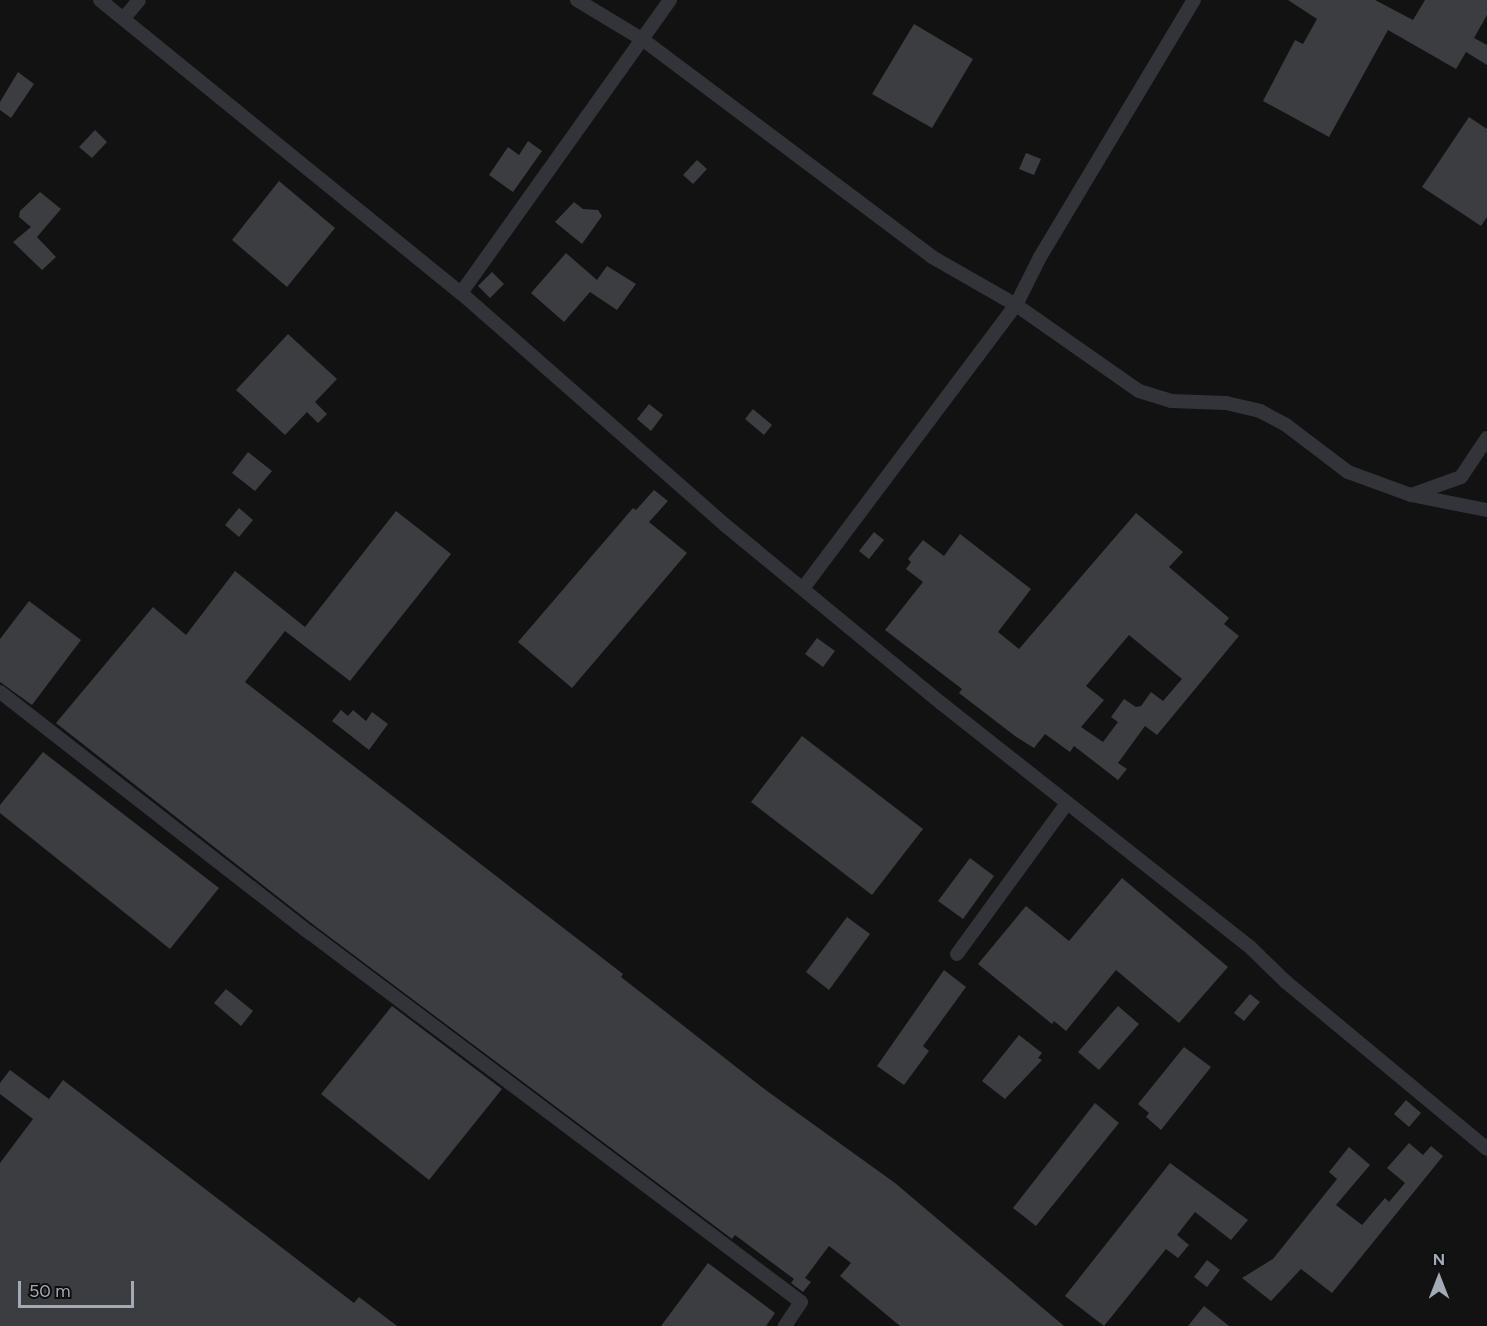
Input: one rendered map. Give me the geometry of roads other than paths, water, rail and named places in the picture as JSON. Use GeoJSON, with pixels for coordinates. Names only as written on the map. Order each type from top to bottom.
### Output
{"type":"FeatureCollection","features":[{"type":"Feature","properties":{"kind":"street"},"geometry":{"type":"LineString","coordinates":[[100,0],[461,294],[725,525],[804,587],[941,704],[1251,947],[1286,982],[1487,1149]]}},
{"type":"Feature","properties":{"kind":"street"},"geometry":{"type":"LineString","coordinates":[[124,18],[139,0]]}},
{"type":"Feature","properties":{"kind":"street"},"geometry":{"type":"LineString","coordinates":[[577,0],[642,39],[932,257],[1016,305],[1139,391],[1171,401],[1226,403],[1260,411],[1348,472],[1411,495],[1487,510]]}},
{"type":"Feature","properties":{"kind":"street"},"geometry":{"type":"LineString","coordinates":[[461,294],[670,0]]}},
{"type":"Feature","properties":{"kind":"street"},"geometry":{"type":"LineString","coordinates":[[804,587],[1016,305],[1040,257],[1194,0]]}},
{"type":"Feature","properties":{"kind":"street"},"geometry":{"type":"LineString","coordinates":[[1411,495],[1461,477],[1487,438]]}},
{"type":"Feature","properties":{"kind":"street"},"geometry":{"type":"LineString","coordinates":[[0,692],[310,933],[801,1302],[785,1326]]}},
{"type":"Feature","properties":{"kind":"street"},"geometry":{"type":"LineString","coordinates":[[957,954],[1067,803]]}}]}
